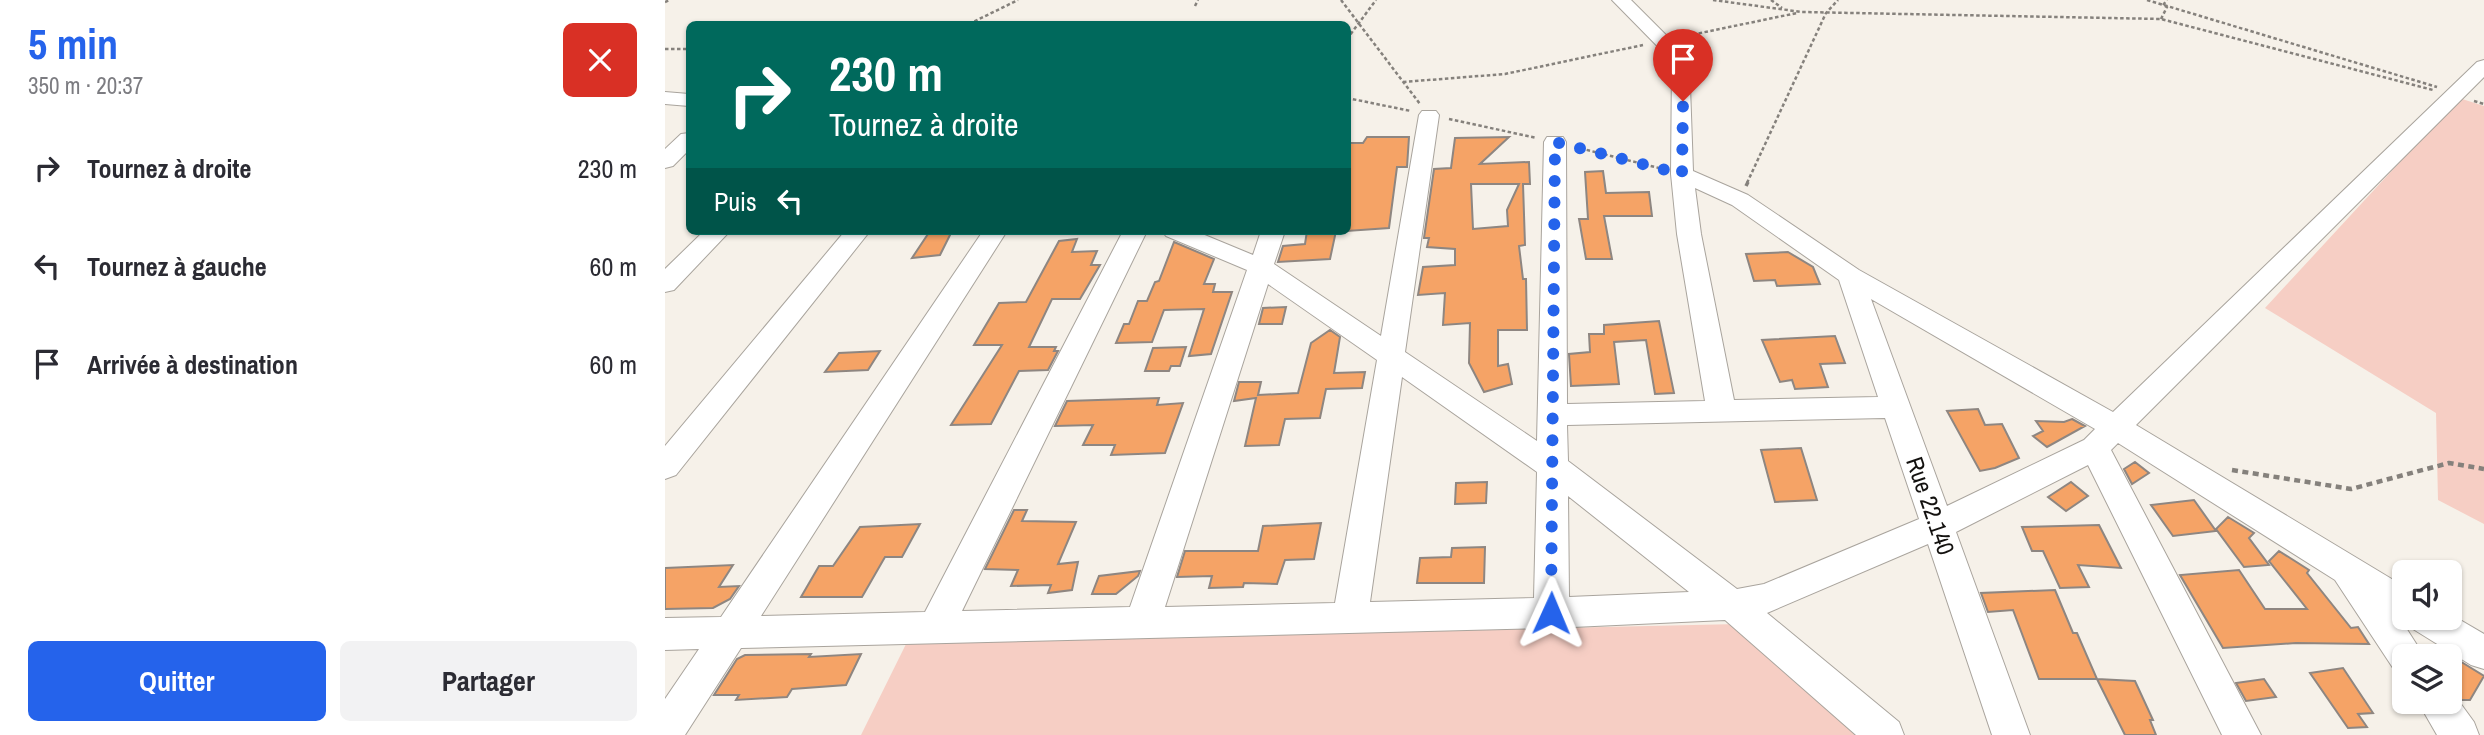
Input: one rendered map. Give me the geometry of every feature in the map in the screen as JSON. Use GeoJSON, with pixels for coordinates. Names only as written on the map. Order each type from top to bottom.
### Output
{"type":"FeatureCollection","features":[{"type":"Feature","properties":{"kind":"street"},"geometry":{"type":"LineString","coordinates":[[1622,0],[1679,58],[1682,65],[1682,174],[1689,234],[1721,411]]}},
{"type":"Feature","properties":{"kind":"street"},"geometry":{"type":"LineString","coordinates":[[665,634],[1551,613],[1732,605],[1767,598],[1937,526],[2106,438],[2484,66]]}},
{"type":"Feature","properties":{"kind":"street"},"geometry":{"type":"LineString","coordinates":[[665,98],[686,100]]}},
{"type":"Feature","properties":{"kind":"street"},"geometry":{"type":"LineString","coordinates":[[1350,618],[1429,115]]}},
{"type":"Feature","properties":{"kind":"street"},"geometry":{"type":"LineString","coordinates":[[665,161],[686,142]]}},
{"type":"Feature","properties":{"kind":"street"},"geometry":{"type":"LineString","coordinates":[[1551,613],[1555,142]]}},
{"type":"Feature","properties":{"kind":"street"},"geometry":{"type":"LineString","coordinates":[[1682,174],[1740,200],[1850,276],[2106,438],[2392,598]]}},
{"type":"Feature","properties":{"kind":"street"},"geometry":{"type":"LineString","coordinates":[[665,284],[714,235]]}},
{"type":"Feature","properties":{"kind":"street"},"geometry":{"type":"LineString","coordinates":[[665,467],[855,235]]}},
{"type":"Feature","properties":{"kind":"street"},"geometry":{"type":"LineString","coordinates":[[665,732],[992,235]]}},
{"type":"Feature","properties":{"kind":"street"},"geometry":{"type":"LineString","coordinates":[[936,627],[1133,235]]}},
{"type":"Feature","properties":{"kind":"street"},"geometry":{"type":"LineString","coordinates":[[1184,235],[1261,267],[1553,467],[1732,605],[1885,735]]}},
{"type":"Feature","properties":{"kind":"street"},"geometry":{"type":"LineString","coordinates":[[1142,623],[1272,235]]}},
{"type":"Feature","properties":{"kind":"street","name":"Rue 22.140"},"geometry":{"type":"LineString","coordinates":[[1850,276],[2011,735]]}},
{"type":"Feature","properties":{"kind":"street"},"geometry":{"type":"LineString","coordinates":[[1553,415],[1895,407]]}},
{"type":"Feature","properties":{"kind":"street"},"geometry":{"type":"LineString","coordinates":[[2106,438],[2242,735]]}},
{"type":"Feature","properties":{"kind":"street"},"geometry":{"type":"LineString","coordinates":[[2346,571],[2398,644]]}},
{"type":"Feature","properties":{"kind":"street"},"geometry":{"type":"LineString","coordinates":[[2445,630],[2484,653]]}},
{"type":"Feature","properties":{"kind":"street"},"geometry":{"type":"LineString","coordinates":[[2445,714],[2460,735]]}},
{"type":"Feature","properties":{"kind":"path"},"geometry":{"type":"LineString","coordinates":[[665,2],[670,0]]}},
{"type":"Feature","properties":{"kind":"path"},"geometry":{"type":"LineString","coordinates":[[975,21],[1018,0]]}},
{"type":"Feature","properties":{"kind":"path"},"geometry":{"type":"LineString","coordinates":[[1195,6],[1198,0]]}},
{"type":"Feature","properties":{"kind":"path"},"geometry":{"type":"LineString","coordinates":[[1341,0],[1429,115]]}},
{"type":"Feature","properties":{"kind":"path"},"geometry":{"type":"LineString","coordinates":[[1351,34],[1376,0]]}},
{"type":"Feature","properties":{"kind":"path"},"geometry":{"type":"LineString","coordinates":[[1713,0],[1826,13],[2161,19],[2457,95]]}},
{"type":"Feature","properties":{"kind":"path"},"geometry":{"type":"LineString","coordinates":[[1771,0],[1783,10]]}},
{"type":"Feature","properties":{"kind":"path"},"geometry":{"type":"LineString","coordinates":[[1740,200],[1826,13],[1839,0]]}},
{"type":"Feature","properties":{"kind":"path"},"geometry":{"type":"LineString","coordinates":[[2147,0],[2457,95]]}},
{"type":"Feature","properties":{"kind":"path"},"geometry":{"type":"LineString","coordinates":[[2163,5],[2167,0]]}},
{"type":"Feature","properties":{"kind":"path"},"geometry":{"type":"LineString","coordinates":[[2161,19],[2167,7],[2163,5]]}},
{"type":"Feature","properties":{"kind":"path"},"geometry":{"type":"LineString","coordinates":[[1403,82],[1505,74],[1803,12]]}},
{"type":"Feature","properties":{"kind":"path"},"geometry":{"type":"LineString","coordinates":[[665,49],[686,49]]}},
{"type":"Feature","properties":{"kind":"path"},"geometry":{"type":"LineString","coordinates":[[1351,99],[1555,142],[1682,174]]}},
{"type":"Feature","properties":{"kind":"path"},"geometry":{"type":"LineString","coordinates":[[2221,468],[2351,489],[2449,463],[2484,469]]}},
{"type":"Feature","properties":{"kind":"shaded area"},"geometry":{"type":"Polygon","coordinates":[[[2459,98],[2484,106],[2484,524],[2438,500],[2436,413],[2265,308],[2459,98]]]}},
{"type":"Feature","properties":{"kind":"shaded area"},"geometry":{"type":"Polygon","coordinates":[[[1739,624],[1859,735],[861,735],[907,642],[1739,624]]]}},
{"type":"Feature","properties":{"kind":"building"},"geometry":{"type":"Polygon","coordinates":[[[1367,137],[1409,137],[1407,167],[1397,167],[1389,228],[1351,231],[1351,143],[1363,143],[1367,137]]]}},
{"type":"Feature","properties":{"kind":"building"},"geometry":{"type":"Polygon","coordinates":[[[1509,137],[1480,164],[1529,162],[1530,184],[1523,184],[1525,245],[1519,246],[1523,279],[1526,279],[1527,330],[1498,330],[1498,366],[1508,364],[1512,384],[1484,392],[1469,363],[1470,323],[1443,325],[1445,293],[1418,295],[1423,267],[1455,265],[1455,249],[1427,247],[1429,238],[1424,238],[1434,169],[1451,168],[1455,138],[1509,137]],[[1471,184],[1473,229],[1508,226],[1507,210],[1519,184],[1471,184]]]}},
{"type":"Feature","properties":{"kind":"building"},"geometry":{"type":"Polygon","coordinates":[[[1603,171],[1606,193],[1649,192],[1652,216],[1604,216],[1612,259],[1586,259],[1579,219],[1588,219],[1585,172],[1603,171]]]}},
{"type":"Feature","properties":{"kind":"building"},"geometry":{"type":"Polygon","coordinates":[[[927,235],[950,235],[940,255],[912,258],[927,235]]]}},
{"type":"Feature","properties":{"kind":"building"},"geometry":{"type":"Polygon","coordinates":[[[1306,235],[1335,235],[1330,259],[1278,262],[1283,246],[1305,244],[1306,235]]]}},
{"type":"Feature","properties":{"kind":"building"},"geometry":{"type":"Polygon","coordinates":[[[1077,239],[1072,252],[1097,251],[1091,265],[1100,265],[1080,299],[1052,299],[1029,347],[1056,347],[1054,351],[1058,351],[1048,370],[1019,371],[991,424],[951,425],[1002,345],[974,345],[999,303],[1026,302],[1059,241],[1077,239]]]}},
{"type":"Feature","properties":{"kind":"building"},"geometry":{"type":"Polygon","coordinates":[[[1174,242],[1214,259],[1204,284],[1215,284],[1213,292],[1232,292],[1211,354],[1189,356],[1204,309],[1164,310],[1152,342],[1116,343],[1124,324],[1129,324],[1138,301],[1147,301],[1155,282],[1159,281],[1174,242]]]}},
{"type":"Feature","properties":{"kind":"building"},"geometry":{"type":"Polygon","coordinates":[[[1788,252],[1813,267],[1820,284],[1777,286],[1775,280],[1754,281],[1746,254],[1788,252]]]}},
{"type":"Feature","properties":{"kind":"building"},"geometry":{"type":"Polygon","coordinates":[[[1286,307],[1282,324],[1259,324],[1263,308],[1286,307]]]}},
{"type":"Feature","properties":{"kind":"building"},"geometry":{"type":"Polygon","coordinates":[[[1659,321],[1674,393],[1655,394],[1646,340],[1614,342],[1619,384],[1571,386],[1569,354],[1590,352],[1589,334],[1604,334],[1604,325],[1659,321]]]}},
{"type":"Feature","properties":{"kind":"building"},"geometry":{"type":"Polygon","coordinates":[[[1330,330],[1340,337],[1334,373],[1365,372],[1362,388],[1326,389],[1320,418],[1285,419],[1279,445],[1245,446],[1256,398],[1234,401],[1239,382],[1261,382],[1258,395],[1298,393],[1311,343],[1330,330]]]}},
{"type":"Feature","properties":{"kind":"building"},"geometry":{"type":"Polygon","coordinates":[[[1835,336],[1845,363],[1820,364],[1828,387],[1795,389],[1792,380],[1780,382],[1762,340],[1835,336]]]}},
{"type":"Feature","properties":{"kind":"building"},"geometry":{"type":"Polygon","coordinates":[[[1186,347],[1180,366],[1171,366],[1169,371],[1145,371],[1153,348],[1186,347]]]}},
{"type":"Feature","properties":{"kind":"building"},"geometry":{"type":"Polygon","coordinates":[[[880,351],[868,370],[825,372],[839,353],[880,351]]]}},
{"type":"Feature","properties":{"kind":"building"},"geometry":{"type":"Polygon","coordinates":[[[1159,398],[1157,405],[1183,403],[1165,453],[1111,455],[1115,445],[1083,445],[1093,425],[1055,426],[1067,401],[1159,398]]]}},
{"type":"Feature","properties":{"kind":"building"},"geometry":{"type":"Polygon","coordinates":[[[1978,409],[1985,425],[2002,424],[2019,458],[1980,471],[1947,411],[1978,409]]]}},
{"type":"Feature","properties":{"kind":"building"},"geometry":{"type":"Polygon","coordinates":[[[2072,419],[2085,426],[2047,447],[2033,436],[2043,431],[2036,421],[2064,422],[2072,419]]]}},
{"type":"Feature","properties":{"kind":"building"},"geometry":{"type":"Polygon","coordinates":[[[1801,448],[1817,500],[1775,502],[1761,450],[1801,448]]]}},
{"type":"Feature","properties":{"kind":"building"},"geometry":{"type":"Polygon","coordinates":[[[2135,462],[2149,473],[2132,484],[2124,469],[2135,462]]]}},
{"type":"Feature","properties":{"kind":"building"},"geometry":{"type":"Polygon","coordinates":[[[1487,482],[1486,503],[1455,504],[1456,483],[1487,482]]]}},
{"type":"Feature","properties":{"kind":"building"},"geometry":{"type":"Polygon","coordinates":[[[2071,482],[2088,496],[2066,511],[2048,497],[2071,482]]]}},
{"type":"Feature","properties":{"kind":"building"},"geometry":{"type":"Polygon","coordinates":[[[2194,500],[2216,531],[2173,536],[2151,505],[2194,500]]]}},
{"type":"Feature","properties":{"kind":"building"},"geometry":{"type":"Polygon","coordinates":[[[1014,510],[1027,510],[1022,521],[1076,522],[1058,564],[1078,562],[1072,590],[1048,593],[1051,585],[1011,586],[1018,570],[985,569],[1014,510]]]}},
{"type":"Feature","properties":{"kind":"building"},"geometry":{"type":"Polygon","coordinates":[[[2228,517],[2254,533],[2249,538],[2269,565],[2244,567],[2216,529],[2228,517]]]}},
{"type":"Feature","properties":{"kind":"building"},"geometry":{"type":"Polygon","coordinates":[[[1321,523],[1314,559],[1285,560],[1277,584],[1244,583],[1243,587],[1209,588],[1212,576],[1177,577],[1185,551],[1258,551],[1263,526],[1321,523]]]}},
{"type":"Feature","properties":{"kind":"building"},"geometry":{"type":"Polygon","coordinates":[[[920,524],[902,557],[885,557],[862,597],[801,597],[819,566],[833,566],[860,527],[920,524]]]}},
{"type":"Feature","properties":{"kind":"building"},"geometry":{"type":"Polygon","coordinates":[[[2099,525],[2121,568],[2078,565],[2089,587],[2060,588],[2043,551],[2032,551],[2022,527],[2099,525]]]}},
{"type":"Feature","properties":{"kind":"building"},"geometry":{"type":"Polygon","coordinates":[[[1485,547],[1484,583],[1417,583],[1420,558],[1451,557],[1452,548],[1485,547]]]}},
{"type":"Feature","properties":{"kind":"building"},"geometry":{"type":"Polygon","coordinates":[[[2279,551],[2309,570],[2307,573],[2351,628],[2358,627],[2369,644],[2296,643],[2223,648],[2180,575],[2239,570],[2265,609],[2307,609],[2269,561],[2279,551]]]}},
{"type":"Feature","properties":{"kind":"building"},"geometry":{"type":"Polygon","coordinates":[[[733,565],[719,587],[739,586],[730,599],[713,608],[665,609],[665,568],[733,565]]]}},
{"type":"Feature","properties":{"kind":"building"},"geometry":{"type":"Polygon","coordinates":[[[1140,571],[1138,576],[1116,594],[1092,594],[1099,576],[1140,571]]]}},
{"type":"Feature","properties":{"kind":"building"},"geometry":{"type":"Polygon","coordinates":[[[2055,590],[2097,679],[2039,679],[2013,610],[1988,612],[1981,593],[2055,590]]]}},
{"type":"Feature","properties":{"kind":"building"},"geometry":{"type":"Polygon","coordinates":[[[811,654],[809,657],[861,654],[846,685],[792,689],[787,697],[736,700],[739,695],[714,695],[737,659],[745,655],[811,654]]]}},
{"type":"Feature","properties":{"kind":"building"},"geometry":{"type":"Polygon","coordinates":[[[2462,662],[2484,676],[2470,700],[2462,700],[2462,662]]]}},
{"type":"Feature","properties":{"kind":"building"},"geometry":{"type":"Polygon","coordinates":[[[2343,668],[2373,713],[2358,714],[2367,727],[2348,728],[2310,673],[2343,668]]]}},
{"type":"Feature","properties":{"kind":"building"},"geometry":{"type":"Polygon","coordinates":[[[2097,679],[2135,681],[2153,720],[2150,720],[2156,735],[2125,735],[2097,679]]]}},
{"type":"Feature","properties":{"kind":"building"},"geometry":{"type":"Polygon","coordinates":[[[2264,679],[2276,697],[2246,701],[2236,683],[2264,679]]]}},
{"type":"Feature","properties":{"kind":"route"},"geometry":{"type":"LineString","coordinates":[[1551,613],[1555,142],[1682,174],[1683,101]]}}]}
